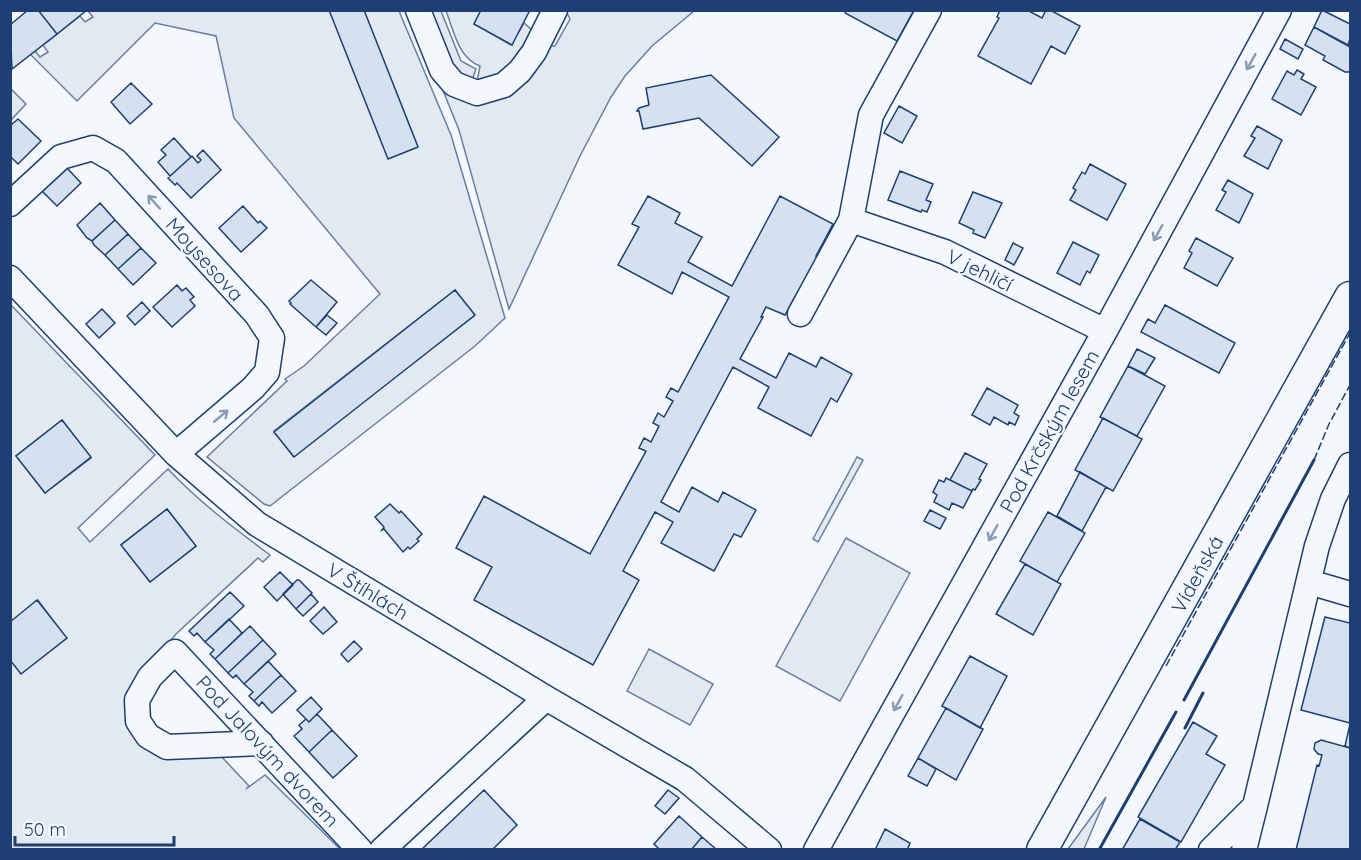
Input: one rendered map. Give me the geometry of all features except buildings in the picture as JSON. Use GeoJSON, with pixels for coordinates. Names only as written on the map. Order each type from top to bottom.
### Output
{"type":"FeatureCollection","features":[{"type":"Feature","properties":{"kind":"main road","name":"Vídeňská"},"geometry":{"type":"LineString","coordinates":[[1042,849],[1350,297]]}},
{"type":"Feature","properties":{"kind":"street"},"geometry":{"type":"LineString","coordinates":[[418,10],[442,70],[454,84],[477,93],[504,85],[520,71],[534,52],[555,10]]}},
{"type":"Feature","properties":{"kind":"street"},"geometry":{"type":"LineString","coordinates":[[800,314],[851,220],[871,116],[929,10]]}},
{"type":"Feature","properties":{"kind":"street","name":"Pod Krčským lesem"},"geometry":{"type":"LineString","coordinates":[[816,849],[1105,331],[1279,10]]}},
{"type":"Feature","properties":{"kind":"street","name":"Moysesova"},"geometry":{"type":"LineString","coordinates":[[10,204],[61,157],[93,147],[116,161],[257,315],[272,338],[267,372],[253,388],[176,454]]}},
{"type":"Feature","properties":{"kind":"street","name":"V jehličí"},"geometry":{"type":"LineString","coordinates":[[851,220],[945,252],[1105,331]]}},
{"type":"Feature","properties":{"kind":"street","name":"V Štíhlách"},"geometry":{"type":"LineString","coordinates":[[10,278],[176,454],[257,524],[685,779],[769,849]]}},
{"type":"Feature","properties":{"kind":"street"},"geometry":{"type":"LineString","coordinates":[[1244,849],[1317,546],[1324,522],[1350,465]]}},
{"type":"Feature","properties":{"kind":"street"},"geometry":{"type":"LineString","coordinates":[[1309,582],[1350,594]]}},
{"type":"Feature","properties":{"kind":"street","name":"Pod Jalovým dvorem"},"geometry":{"type":"LineString","coordinates":[[261,743],[167,747],[148,736],[138,721],[137,700],[150,676],[175,652],[261,743],[360,849]]}},
{"type":"Feature","properties":{"kind":"street"},"geometry":{"type":"LineString","coordinates":[[382,849],[546,698]]}},
{"type":"Feature","properties":{"kind":"street"},"geometry":{"type":"LineString","coordinates":[[1211,849],[1255,806]]}},
{"type":"Feature","properties":{"kind":"street"},"geometry":{"type":"LineString","coordinates":[[1255,806],[1263,837],[1262,849]]}},
{"type":"Feature","properties":{"kind":"shaded area"},"geometry":{"type":"Polygon","coordinates":[[[88,11],[329,11],[418,147],[364,11],[399,11],[451,135],[505,318],[475,346],[270,506],[264,504],[207,457],[287,381],[285,379],[304,366],[380,294],[234,118],[216,36],[155,23],[77,101],[30,54],[35,51],[40,57],[48,52],[43,45],[80,16],[85,22],[93,17],[88,11]],[[455,290],[274,431],[293,456],[474,316],[455,290]]]}},
{"type":"Feature","properties":{"kind":"shaded area"},"geometry":{"type":"Polygon","coordinates":[[[428,11],[441,11],[461,61],[476,69],[472,80],[451,68],[428,11]]]}},
{"type":"Feature","properties":{"kind":"shaded area"},"geometry":{"type":"Polygon","coordinates":[[[446,11],[481,11],[474,24],[511,45],[524,23],[533,31],[518,60],[508,71],[477,82],[480,66],[467,57],[462,50],[446,11]]]}},
{"type":"Feature","properties":{"kind":"shaded area"},"geometry":{"type":"Polygon","coordinates":[[[566,11],[694,11],[652,46],[625,76],[611,97],[580,156],[509,309],[459,130],[438,78],[463,97],[550,46],[555,46],[570,19],[566,11]]]}},
{"type":"Feature","properties":{"kind":"shaded area"},"geometry":{"type":"Polygon","coordinates":[[[11,89],[26,104],[11,120],[11,89]]]}},
{"type":"Feature","properties":{"kind":"shaded area"},"geometry":{"type":"Polygon","coordinates":[[[11,305],[155,455],[78,528],[90,542],[168,469],[204,504],[270,555],[263,562],[258,558],[176,634],[139,680],[142,741],[219,754],[249,786],[246,789],[265,775],[340,849],[11,849],[10,660],[66,638],[38,600],[11,622],[11,305]],[[62,420],[16,456],[45,493],[91,458],[62,420]],[[167,509],[121,545],[150,582],[196,546],[167,509]]]}},
{"type":"Feature","properties":{"kind":"shaded area"},"geometry":{"type":"Polygon","coordinates":[[[857,457],[863,460],[818,542],[813,539],[857,457]]]}},
{"type":"Feature","properties":{"kind":"shaded area"},"geometry":{"type":"Polygon","coordinates":[[[846,538],[910,573],[840,701],[776,666],[846,538]]]}},
{"type":"Feature","properties":{"kind":"shaded area"},"geometry":{"type":"Polygon","coordinates":[[[649,649],[713,684],[690,725],[627,691],[649,649]]]}},
{"type":"Feature","properties":{"kind":"shaded area"},"geometry":{"type":"Polygon","coordinates":[[[1106,797],[1084,849],[1068,849],[1106,797]]]}},
{"type":"Feature","properties":{"kind":"fence"},"geometry":{"type":"LineString","coordinates":[[1166,666],[1350,333]]}},
{"type":"Feature","properties":{"kind":"fence"},"geometry":{"type":"LineString","coordinates":[[1314,460],[1329,424],[1350,385]]}},
{"type":"Feature","properties":{"kind":"wall"},"geometry":{"type":"LineString","coordinates":[[1184,700],[1314,460]]}},
{"type":"Feature","properties":{"kind":"wall"},"geometry":{"type":"LineString","coordinates":[[1185,728],[1203,693]]}},
{"type":"Feature","properties":{"kind":"wall"},"geometry":{"type":"LineString","coordinates":[[1099,850],[1176,712]]}}]}
